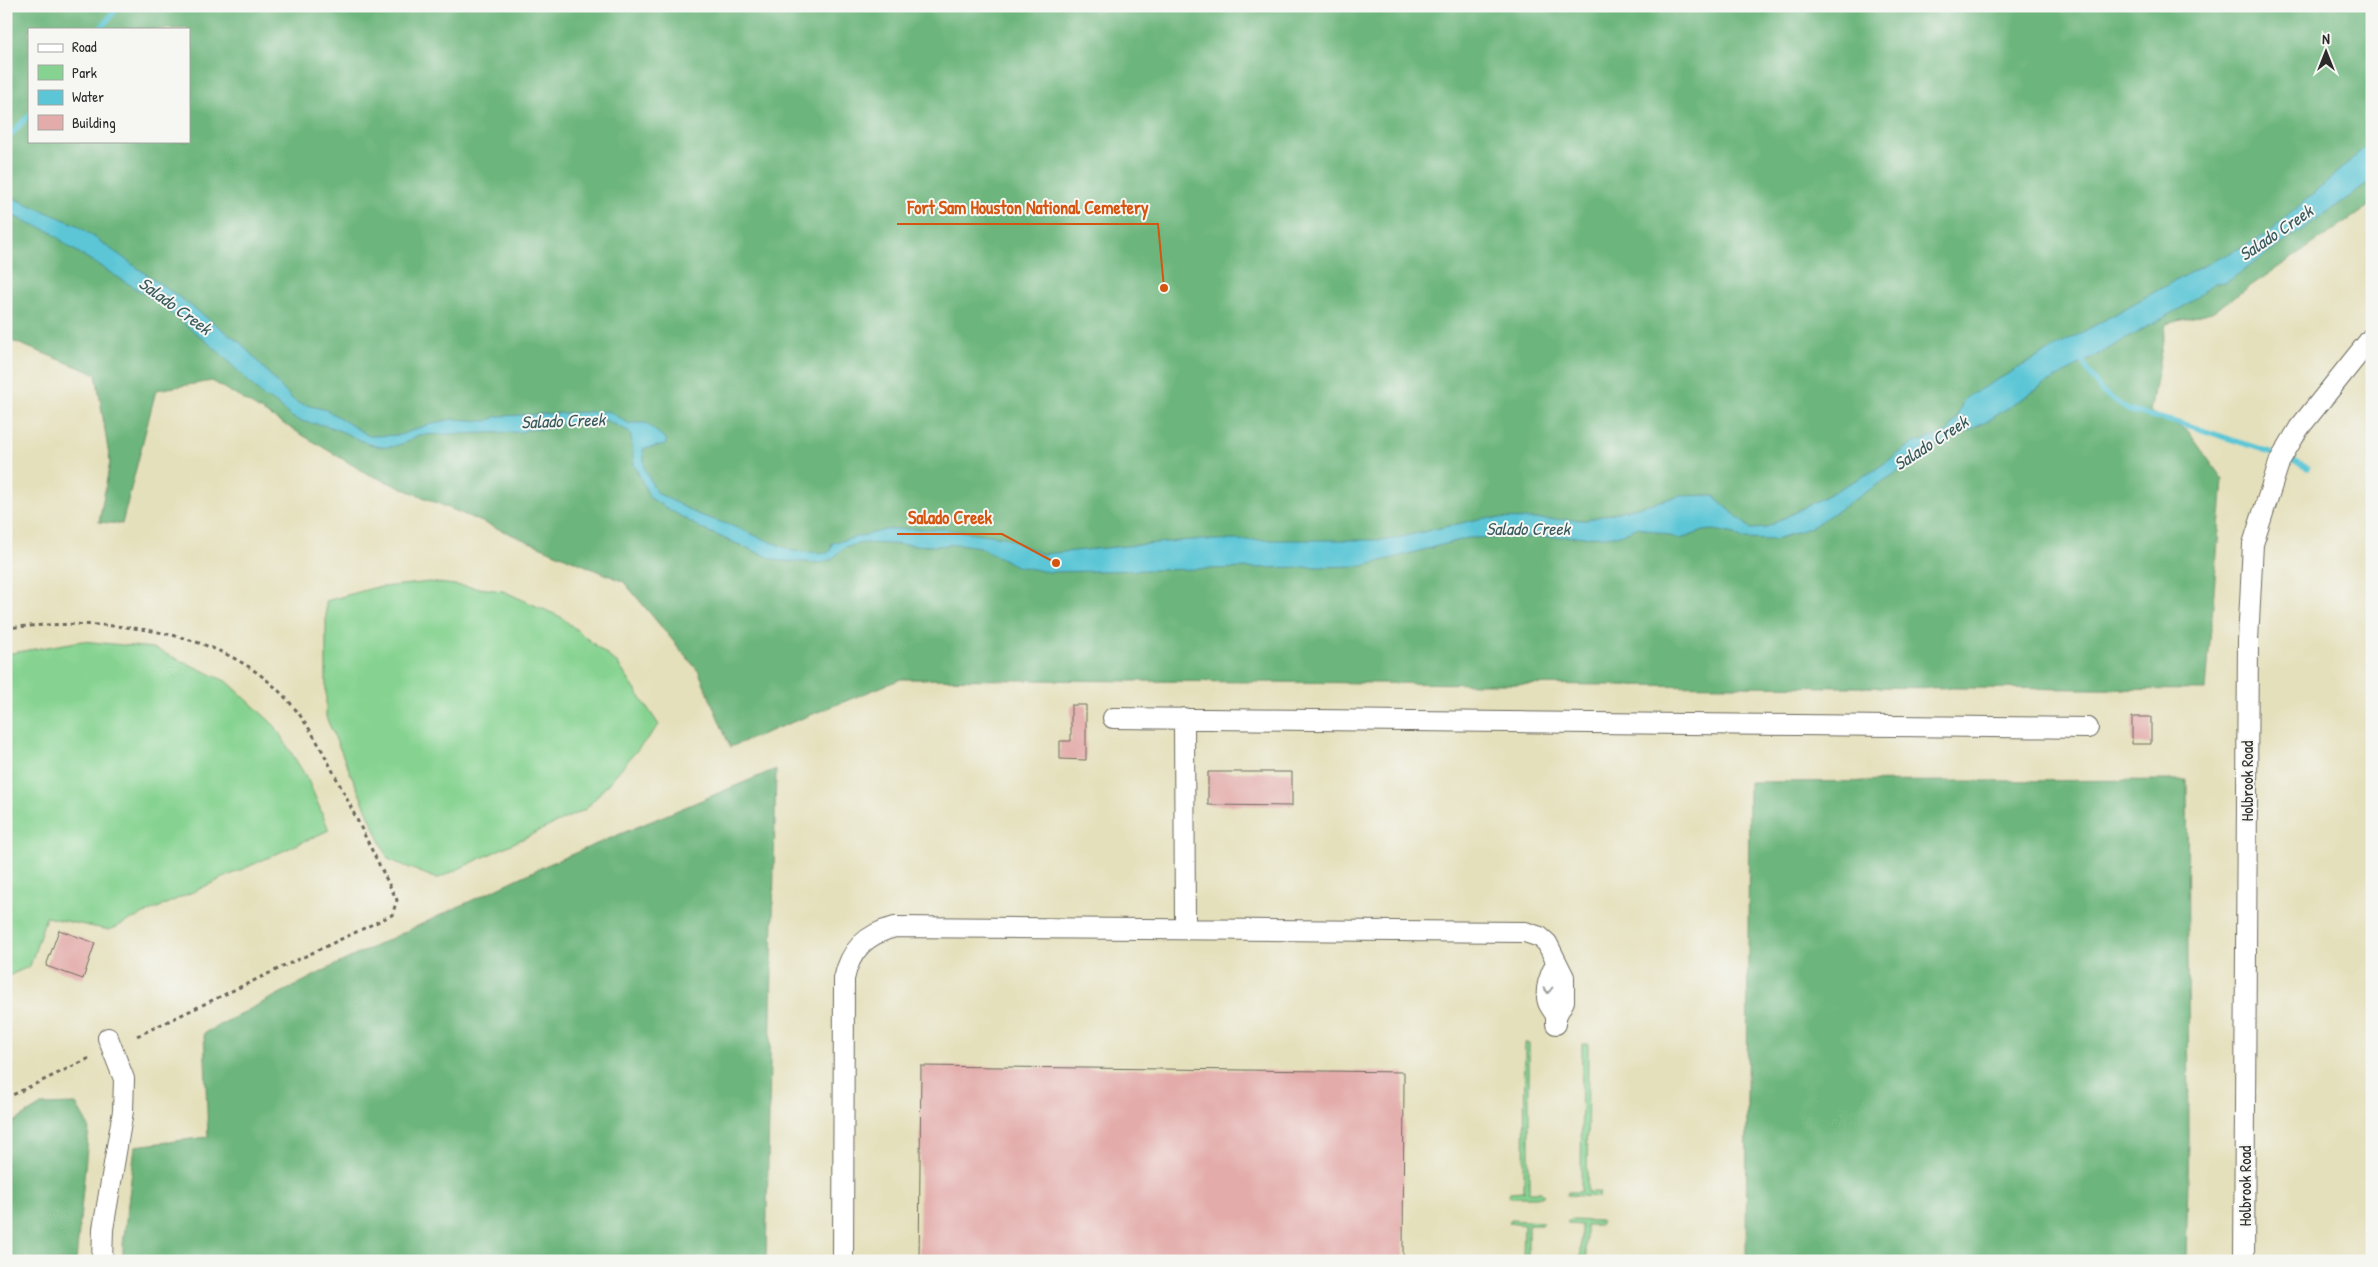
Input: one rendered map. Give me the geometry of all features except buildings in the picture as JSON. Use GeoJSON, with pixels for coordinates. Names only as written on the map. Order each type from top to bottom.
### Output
{"type":"FeatureCollection","features":[{"type":"Feature","properties":{"kind":"street","name":"Holbrook Road"},"geometry":{"type":"LineString","coordinates":[[2244,1261],[2248,641],[2254,544],[2280,460],[2299,428],[2372,337]]}},
{"type":"Feature","properties":{"kind":"street"},"geometry":{"type":"LineString","coordinates":[[1113,718],[2088,728]]}},
{"type":"Feature","properties":{"kind":"street"},"geometry":{"type":"LineString","coordinates":[[1184,718],[1185,928]]}},
{"type":"Feature","properties":{"kind":"street"},"geometry":{"type":"LineString","coordinates":[[843,1261],[844,979],[849,960],[860,944],[878,931],[895,927],[1525,932],[1540,937],[1547,943],[1564,977],[1564,1001],[1556,1020]]}},
{"type":"Feature","properties":{"kind":"street"},"geometry":{"type":"LineString","coordinates":[[102,1261],[103,1229],[123,1111],[124,1079],[108,1038]]}},
{"type":"Feature","properties":{"kind":"path"},"geometry":{"type":"LineString","coordinates":[[6,628],[31,625],[104,625],[162,631],[214,649],[258,673],[291,703],[317,740],[397,900],[392,915],[137,1036]]}},
{"type":"Feature","properties":{"kind":"path"},"geometry":{"type":"LineString","coordinates":[[6,1098],[92,1058]]}},
{"type":"Feature","properties":{"kind":"green space"},"geometry":{"type":"Polygon","coordinates":[[[6,6],[2372,6],[2372,204],[2212,312],[2166,324],[2150,412],[2188,431],[2223,480],[2206,690],[901,679],[730,747],[699,672],[624,582],[366,473],[212,381],[156,390],[122,524],[99,522],[110,462],[96,374],[15,342],[6,341],[6,6]]]}},
{"type":"Feature","properties":{"kind":"green space"},"geometry":{"type":"Polygon","coordinates":[[[430,582],[503,591],[561,617],[618,664],[659,725],[586,809],[437,879],[388,859],[326,717],[326,601],[373,588],[430,582]]]}},
{"type":"Feature","properties":{"kind":"green space"},"geometry":{"type":"Polygon","coordinates":[[[82,641],[153,648],[228,682],[275,726],[308,780],[329,830],[109,930],[46,917],[30,966],[6,977],[6,654],[82,641]]]}},
{"type":"Feature","properties":{"kind":"green space"},"geometry":{"type":"Polygon","coordinates":[[[776,769],[766,1261],[123,1261],[123,1245],[135,1146],[208,1137],[204,1033],[335,965],[551,863],[776,769]]]}},
{"type":"Feature","properties":{"kind":"green space"},"geometry":{"type":"Polygon","coordinates":[[[2187,780],[2189,1139],[2186,1261],[1746,1261],[1749,782],[2187,780]]]}},
{"type":"Feature","properties":{"kind":"green space"},"geometry":{"type":"Polygon","coordinates":[[[1525,1043],[1529,1043],[1529,1192],[1541,1192],[1544,1195],[1542,1197],[1510,1197],[1509,1194],[1510,1192],[1524,1191],[1525,1043]]]}},
{"type":"Feature","properties":{"kind":"green space"},"geometry":{"type":"Polygon","coordinates":[[[1582,1044],[1588,1044],[1587,1192],[1600,1192],[1599,1197],[1567,1195],[1568,1192],[1581,1192],[1582,1044]]]}},
{"type":"Feature","properties":{"kind":"green space"},"geometry":{"type":"Polygon","coordinates":[[[76,1104],[89,1127],[76,1261],[6,1261],[6,1127],[41,1105],[76,1104]]]}},
{"type":"Feature","properties":{"kind":"green space"},"geometry":{"type":"Polygon","coordinates":[[[1510,1220],[1543,1222],[1541,1225],[1528,1225],[1528,1261],[1523,1261],[1524,1225],[1508,1223],[1510,1220]]]}},
{"type":"Feature","properties":{"kind":"green space"},"geometry":{"type":"Polygon","coordinates":[[[1570,1220],[1601,1221],[1599,1225],[1586,1225],[1586,1261],[1581,1261],[1581,1225],[1569,1224],[1567,1222],[1570,1220]]]}},
{"type":"Feature","properties":{"kind":"water"},"geometry":{"type":"Polygon","coordinates":[[[2372,139],[2372,178],[2362,188],[2227,282],[2215,283],[2183,307],[2047,383],[1986,422],[1933,449],[1812,527],[1774,540],[1742,539],[1735,534],[1714,530],[1704,531],[1680,539],[1639,527],[1617,536],[1468,538],[1363,566],[1048,572],[1016,566],[980,547],[959,544],[936,546],[864,543],[844,547],[832,559],[822,563],[778,561],[702,529],[650,498],[634,465],[631,437],[628,431],[605,420],[562,424],[554,428],[521,432],[418,435],[405,443],[383,447],[363,442],[330,427],[296,419],[275,402],[265,398],[218,351],[159,303],[71,248],[51,232],[6,213],[6,195],[77,225],[241,343],[291,398],[298,403],[327,410],[369,436],[400,435],[429,424],[453,419],[487,421],[498,416],[609,411],[628,423],[646,423],[667,440],[665,445],[643,449],[645,469],[656,492],[697,514],[730,525],[793,551],[826,553],[830,551],[832,543],[889,529],[945,529],[1005,537],[1042,554],[1189,540],[1388,540],[1483,518],[1586,520],[1680,496],[1713,495],[1751,529],[1765,528],[1873,471],[1914,443],[1948,432],[1957,417],[1963,401],[1968,396],[2185,275],[2266,235],[2361,151],[2372,139]]]}},
{"type":"Feature","properties":{"kind":"waterway"},"geometry":{"type":"LineString","coordinates":[[101,28],[119,6]]}},
{"type":"Feature","properties":{"kind":"waterway"},"geometry":{"type":"LineString","coordinates":[[6,140],[28,116]]}},
{"type":"Feature","properties":{"kind":"waterway"},"geometry":{"type":"LineString","coordinates":[[2080,358],[2102,392],[2128,410],[2190,426],[2273,453]]}},
{"type":"Feature","properties":{"kind":"waterway"},"geometry":{"type":"LineString","coordinates":[[2291,460],[2308,468]]}},
{"type":"Feature","properties":{"kind":"place","name":"Fort Sam Houston National Cemetery"},"geometry":{"type":"Point","coordinates":[1164,288]}},
{"type":"Feature","properties":{"kind":"place","name":"Salado Creek"},"geometry":{"type":"Point","coordinates":[1056,563]}}]}
